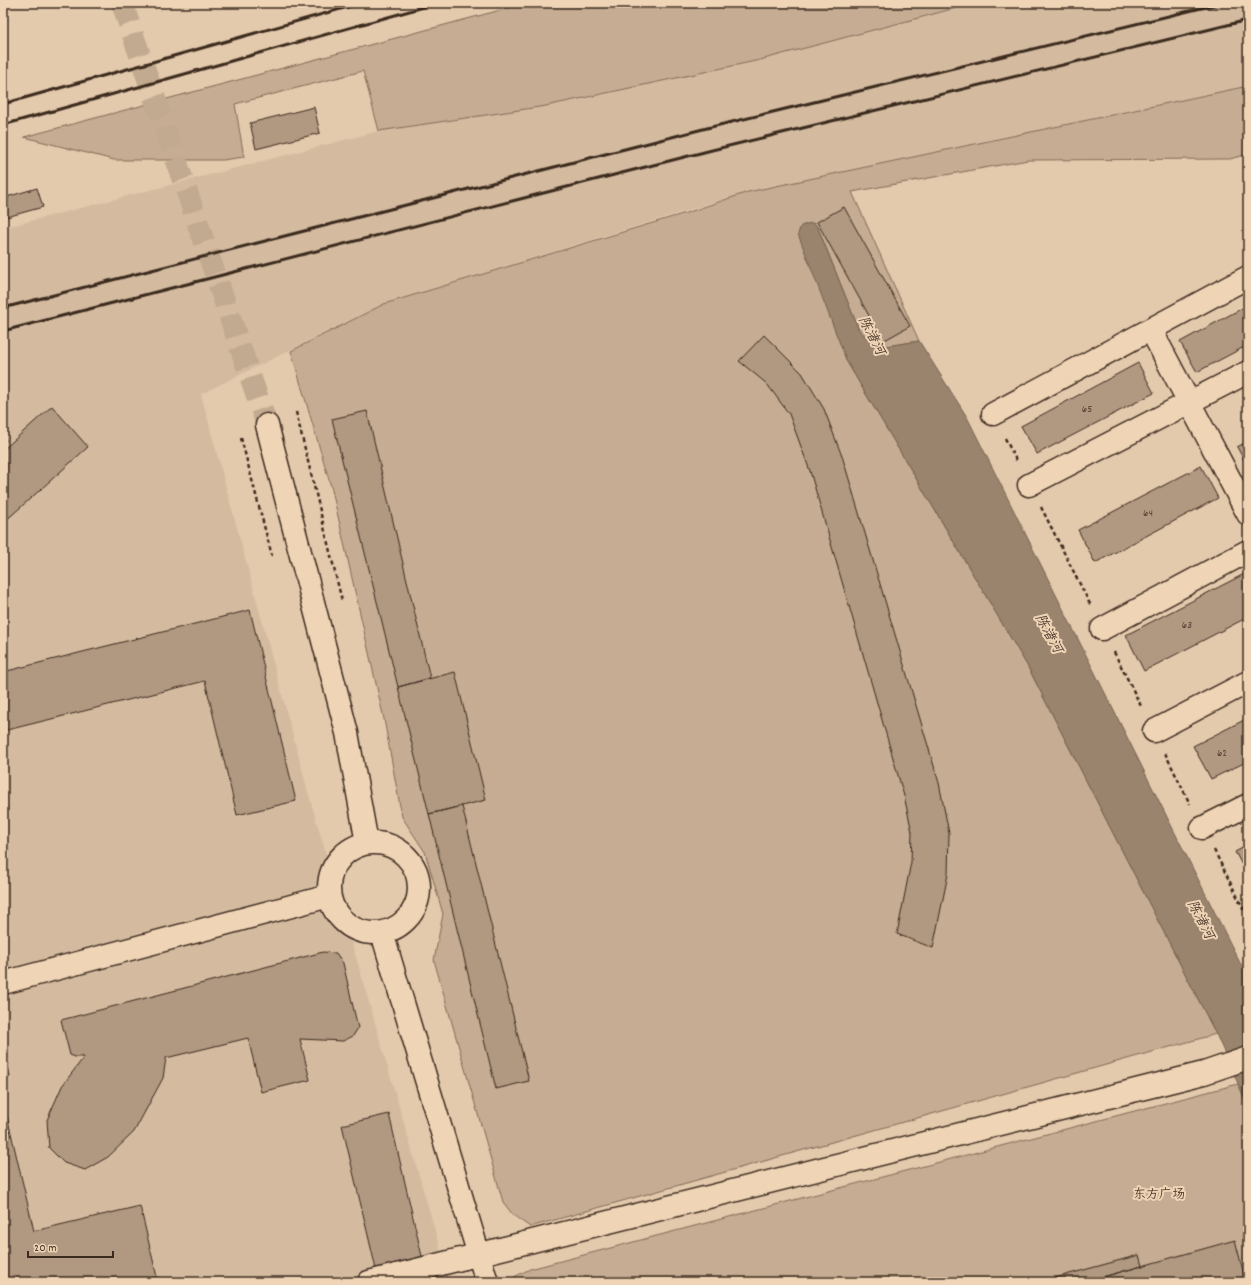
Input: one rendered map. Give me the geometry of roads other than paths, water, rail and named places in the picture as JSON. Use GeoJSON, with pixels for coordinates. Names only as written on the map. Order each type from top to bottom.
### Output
{"type":"FeatureCollection","features":[{"type":"Feature","properties":{"kind":"street"},"geometry":{"type":"LineString","coordinates":[[993,414],[1152,330],[1248,277]]}},
{"type":"Feature","properties":{"kind":"street"},"geometry":{"type":"LineString","coordinates":[[1152,330],[1248,514]]}},
{"type":"Feature","properties":{"kind":"street"},"geometry":{"type":"LineString","coordinates":[[1029,485],[1248,372]]}},
{"type":"Feature","properties":{"kind":"street"},"geometry":{"type":"LineString","coordinates":[[267,425],[347,733],[367,843]]}},
{"type":"Feature","properties":{"kind":"street"},"geometry":{"type":"LineString","coordinates":[[1102,629],[1248,551]]}},
{"type":"Feature","properties":{"kind":"street"},"geometry":{"type":"LineString","coordinates":[[1154,731],[1248,682]]}},
{"type":"Feature","properties":{"kind":"street"},"geometry":{"type":"LineString","coordinates":[[1202,828],[1248,805]]}},
{"type":"Feature","properties":{"kind":"street"},"geometry":{"type":"LineString","coordinates":[[367,843],[383,843],[398,849],[410,859],[418,873],[420,888],[417,904],[409,918],[401,925],[382,933],[368,933],[354,929],[342,921],[334,909],[329,896],[329,882],[334,868],[342,856],[354,848],[367,843]]}},
{"type":"Feature","properties":{"kind":"street"},"geometry":{"type":"LineString","coordinates":[[3,983],[329,896]]}},
{"type":"Feature","properties":{"kind":"street"},"geometry":{"type":"LineString","coordinates":[[382,933],[487,1282]]}},
{"type":"Feature","properties":{"kind":"street"},"geometry":{"type":"LineString","coordinates":[[369,1282],[1204,1073],[1248,1058]]}},
{"type":"Feature","properties":{"kind":"water","name":"陈渚河"},"geometry":{"type":"Polygon","coordinates":[[[811,223],[815,224],[818,228],[859,330],[872,342],[886,346],[919,341],[967,417],[1248,979],[1248,1106],[1216,1034],[1028,667],[847,362],[798,234],[801,226],[811,223]]]}},
{"type":"Feature","properties":{"kind":"tunnel"},"geometry":{"type":"LineString","coordinates":[[122,3],[267,425]]}},
{"type":"Feature","properties":{"kind":"railway"},"geometry":{"type":"LineString","coordinates":[[3,104],[362,3]]}},
{"type":"Feature","properties":{"kind":"railway"},"geometry":{"type":"LineString","coordinates":[[3,125],[438,3]]}},
{"type":"Feature","properties":{"kind":"railway"},"geometry":{"type":"LineString","coordinates":[[3,308],[707,128],[1222,3]]}},
{"type":"Feature","properties":{"kind":"railway"},"geometry":{"type":"LineString","coordinates":[[3,331],[712,150],[1248,20]]}},
{"type":"Feature","properties":{"kind":"park label","name":"东方广场"},"geometry":{"type":"Point","coordinates":[1159,1195]}}]}
